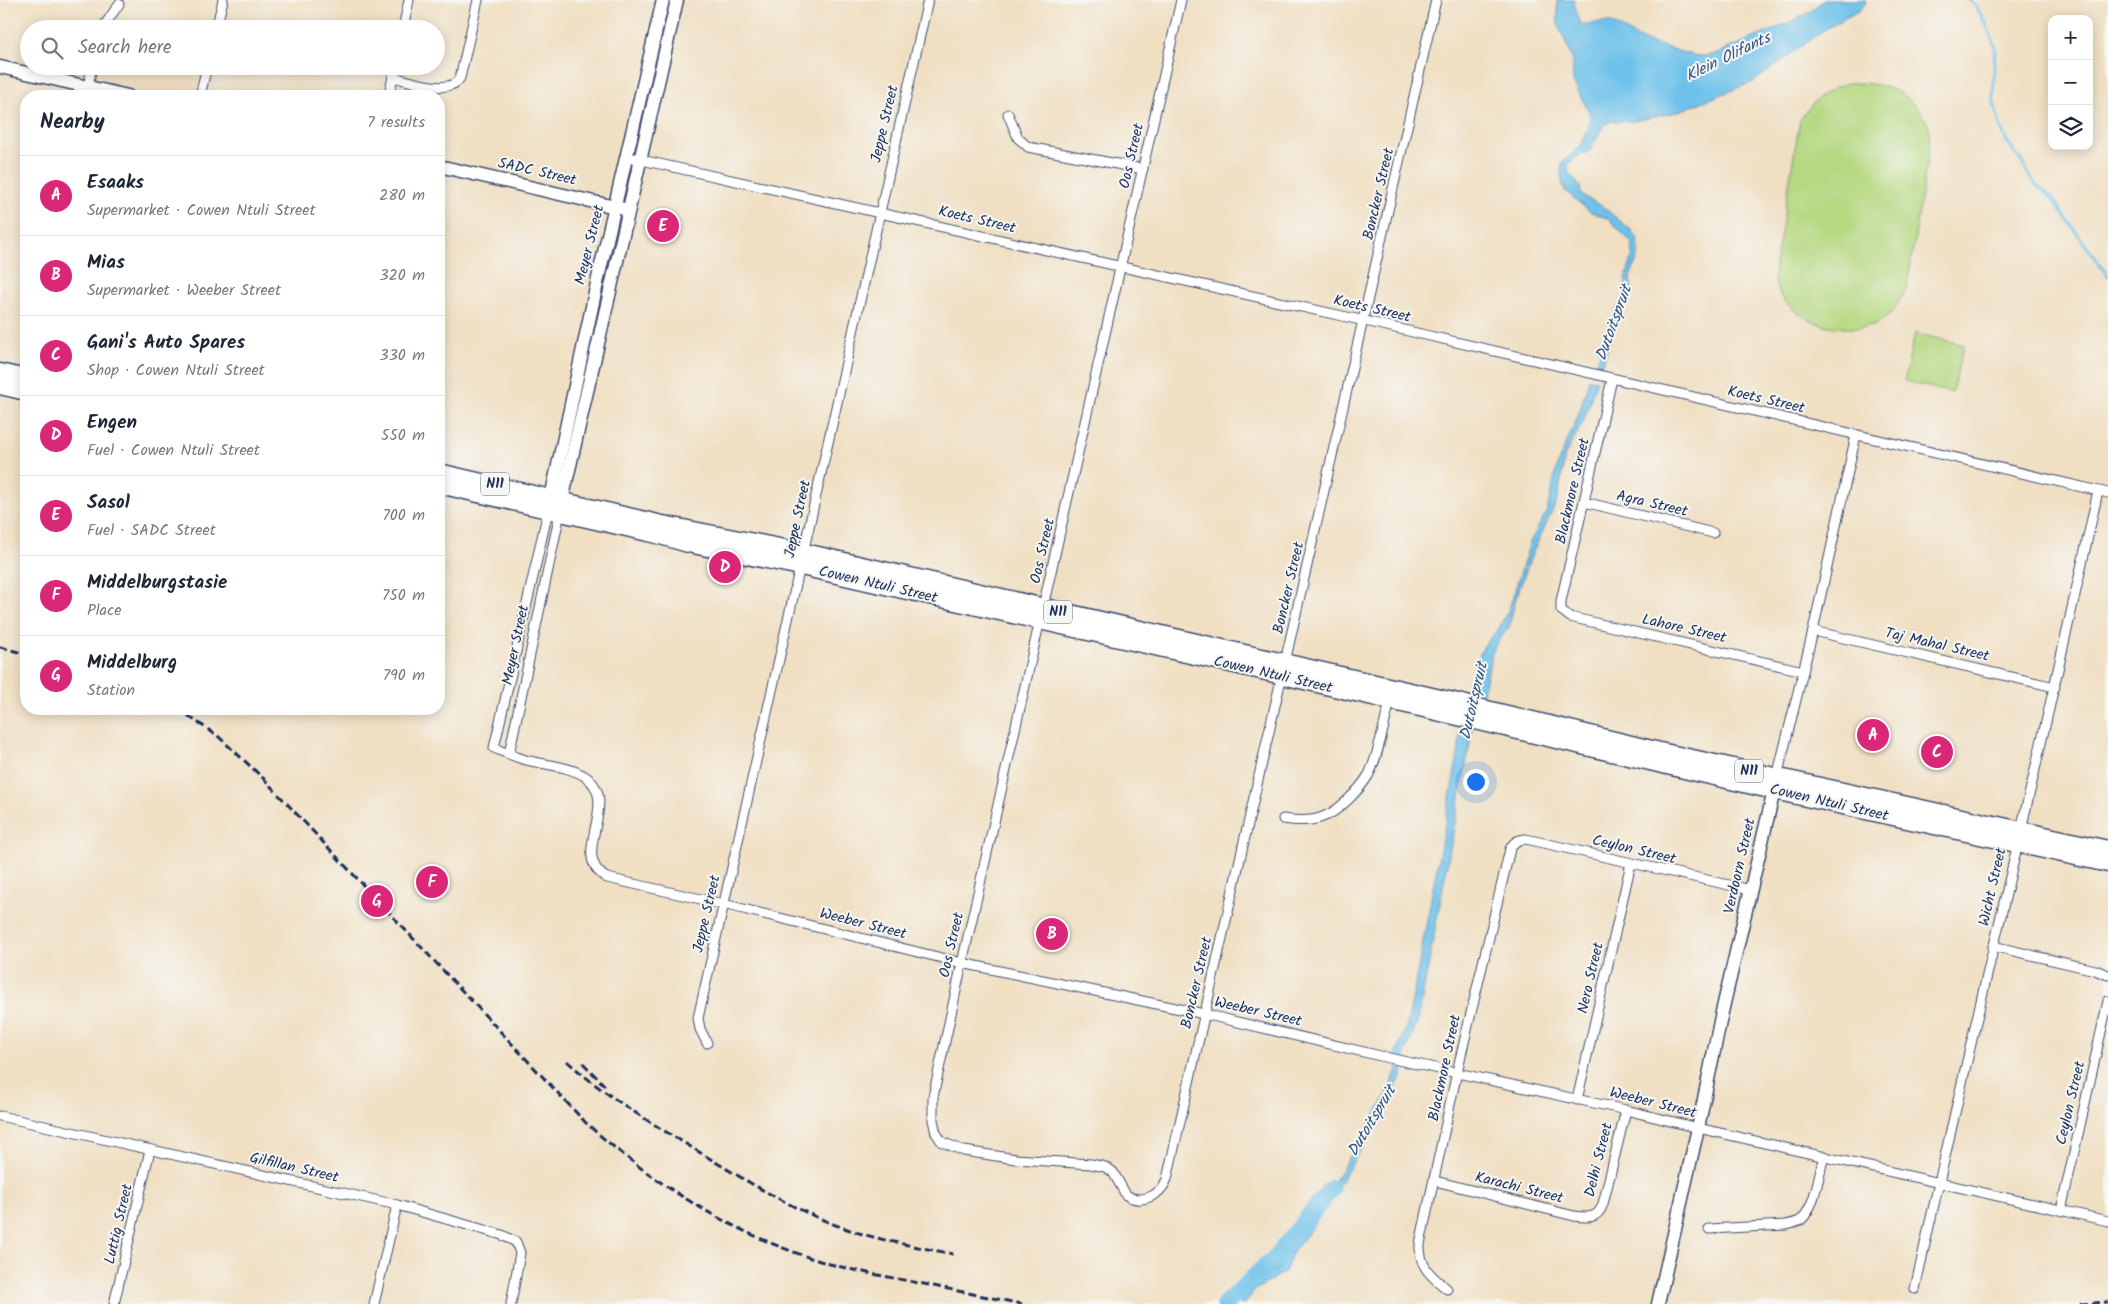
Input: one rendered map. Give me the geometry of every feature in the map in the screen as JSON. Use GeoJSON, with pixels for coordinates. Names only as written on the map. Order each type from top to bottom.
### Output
{"type":"FeatureCollection","features":[{"type":"Feature","properties":{"kind":"highway"},"geometry":{"type":"LineString","coordinates":[[0,372],[20,377]]}},
{"type":"Feature","properties":{"kind":"highway"},"geometry":{"type":"LineString","coordinates":[[0,386],[20,391]]}},
{"type":"Feature","properties":{"kind":"highway","name":"Cowen Ntuli Street"},"geometry":{"type":"LineString","coordinates":[[445,474],[555,505]]}},
{"type":"Feature","properties":{"kind":"highway","name":"Cowen Ntuli Street"},"geometry":{"type":"LineString","coordinates":[[445,486],[658,523],[803,560],[1284,669],[1477,715],[1660,751],[1776,784],[2018,836],[2108,849]]}},
{"type":"Feature","properties":{"kind":"highway","name":"Cowen Ntuli Street"},"geometry":{"type":"LineString","coordinates":[[1284,669],[1390,702],[1456,710]]}},
{"type":"Feature","properties":{"kind":"highway","name":"Cowen Ntuli Street"},"geometry":{"type":"LineString","coordinates":[[2018,836],[2108,864]]}},
{"type":"Feature","properties":{"kind":"street"},"geometry":{"type":"LineString","coordinates":[[218,20],[223,0]]}},
{"type":"Feature","properties":{"kind":"street"},"geometry":{"type":"LineString","coordinates":[[405,20],[410,0]]}},
{"type":"Feature","properties":{"kind":"street"},"geometry":{"type":"LineString","coordinates":[[390,90],[393,77],[444,87],[457,83],[460,78],[478,0]]}},
{"type":"Feature","properties":{"kind":"street","name":"Meyer Street"},"geometry":{"type":"LineString","coordinates":[[509,754],[599,274],[622,208],[628,157],[663,0]]}},
{"type":"Feature","properties":{"kind":"street"},"geometry":{"type":"LineString","coordinates":[[622,208],[641,160],[677,0]]}},
{"type":"Feature","properties":{"kind":"street","name":"Jeppe Street"},"geometry":{"type":"LineString","coordinates":[[707,1043],[700,1029],[698,1018],[928,0]]}},
{"type":"Feature","properties":{"kind":"street","name":"Oos Street"},"geometry":{"type":"LineString","coordinates":[[1166,1182],[1150,1198],[1133,1198],[1124,1192],[1113,1172],[1105,1167],[1091,1164],[1016,1159],[964,1152],[942,1142],[936,1133],[932,1107],[962,963],[1181,0]]}},
{"type":"Feature","properties":{"kind":"street","name":"Boncker Street"},"geometry":{"type":"LineString","coordinates":[[1166,1182],[1436,0]]}},
{"type":"Feature","properties":{"kind":"street"},"geometry":{"type":"LineString","coordinates":[[108,20],[119,4]]}},
{"type":"Feature","properties":{"kind":"street"},"geometry":{"type":"LineString","coordinates":[[0,68],[20,72]]}},
{"type":"Feature","properties":{"kind":"street"},"geometry":{"type":"LineString","coordinates":[[32,75],[101,90]]}},
{"type":"Feature","properties":{"kind":"street"},"geometry":{"type":"LineString","coordinates":[[88,87],[90,75]]}},
{"type":"Feature","properties":{"kind":"street"},"geometry":{"type":"LineString","coordinates":[[201,90],[205,75]]}},
{"type":"Feature","properties":{"kind":"street"},"geometry":{"type":"LineString","coordinates":[[1008,114],[1018,138],[1028,147],[1143,170]]}},
{"type":"Feature","properties":{"kind":"street","name":"Koets Street"},"geometry":{"type":"LineString","coordinates":[[628,157],[1122,266],[2108,493]]}},
{"type":"Feature","properties":{"kind":"street","name":"SADC Street"},"geometry":{"type":"LineString","coordinates":[[445,167],[622,208]]}},
{"type":"Feature","properties":{"kind":"street","name":"Blackmore Street"},"geometry":{"type":"LineString","coordinates":[[1561,610],[1561,601],[1612,379]]}},
{"type":"Feature","properties":{"kind":"street","name":"Verdoorn Street"},"geometry":{"type":"LineString","coordinates":[[1658,1304],[1722,1012],[1813,631],[1856,435]]}},
{"type":"Feature","properties":{"kind":"street","name":"Wicht Street"},"geometry":{"type":"LineString","coordinates":[[1915,1289],[2018,836],[2055,687],[2098,491]]}},
{"type":"Feature","properties":{"kind":"street","name":"Agra Street"},"geometry":{"type":"LineString","coordinates":[[1584,502],[1712,532]]}},
{"type":"Feature","properties":{"kind":"street","name":"Meyer Street"},"geometry":{"type":"LineString","coordinates":[[494,748],[555,505]]}},
{"type":"Feature","properties":{"kind":"street","name":"Lahore Street"},"geometry":{"type":"LineString","coordinates":[[1561,610],[1570,617],[1803,671]]}},
{"type":"Feature","properties":{"kind":"street","name":"Taj Mahal Street"},"geometry":{"type":"LineString","coordinates":[[1813,631],[2055,687]]}},
{"type":"Feature","properties":{"kind":"street"},"geometry":{"type":"LineString","coordinates":[[1283,819],[1309,820],[1326,816],[1362,784],[1373,763],[1390,702]]}},
{"type":"Feature","properties":{"kind":"street","name":"Weeber Street"},"geometry":{"type":"LineString","coordinates":[[494,748],[579,774],[594,784],[598,792],[600,804],[591,851],[592,860],[594,868],[600,874],[616,882],[723,904],[962,963],[1204,1014],[1389,1058],[1626,1110],[2108,1221]]}},
{"type":"Feature","properties":{"kind":"street","name":"Ceylon Street"},"geometry":{"type":"LineString","coordinates":[[1513,844],[1518,840],[1526,839],[1751,890]]}},
{"type":"Feature","properties":{"kind":"street","name":"Blackmore Street"},"geometry":{"type":"LineString","coordinates":[[1447,1289],[1425,1268],[1420,1252],[1422,1233],[1510,849],[1513,844]]}},
{"type":"Feature","properties":{"kind":"street","name":"Nero Street"},"geometry":{"type":"LineString","coordinates":[[1577,1100],[1631,863]]}},
{"type":"Feature","properties":{"kind":"street"},"geometry":{"type":"LineString","coordinates":[[1993,946],[2095,970],[2108,975]]}},
{"type":"Feature","properties":{"kind":"street","name":"Ceylon Street"},"geometry":{"type":"LineString","coordinates":[[2061,1210],[2108,1001]]}},
{"type":"Feature","properties":{"kind":"street","name":"Delhi Street"},"geometry":{"type":"LineString","coordinates":[[1596,1216],[1603,1204],[1626,1110]]}},
{"type":"Feature","properties":{"kind":"street","name":"Gilfillan Street"},"geometry":{"type":"LineString","coordinates":[[0,1116],[396,1205],[488,1230],[516,1242],[520,1253],[510,1304]]}},
{"type":"Feature","properties":{"kind":"street","name":"Luttig Street"},"geometry":{"type":"LineString","coordinates":[[114,1304],[150,1150]]}},
{"type":"Feature","properties":{"kind":"street"},"geometry":{"type":"LineString","coordinates":[[1709,1229],[1796,1223],[1802,1219],[1811,1205],[1824,1156]]}},
{"type":"Feature","properties":{"kind":"street","name":"Karachi Street"},"geometry":{"type":"LineString","coordinates":[[1435,1181],[1574,1216],[1596,1216]]}},
{"type":"Feature","properties":{"kind":"street"},"geometry":{"type":"LineString","coordinates":[[374,1304],[396,1205]]}},
{"type":"Feature","properties":{"kind":"green space"},"geometry":{"type":"Polygon","coordinates":[[[1847,83],[1877,85],[1894,90],[1902,95],[1923,116],[1928,126],[1929,136],[1929,148],[1907,287],[1890,314],[1877,323],[1858,328],[1824,325],[1803,316],[1785,301],[1779,292],[1774,278],[1800,120],[1820,97],[1847,83]]]}},
{"type":"Feature","properties":{"kind":"green space"},"geometry":{"type":"Polygon","coordinates":[[[1915,333],[1964,345],[1952,393],[1904,381],[1915,333]]]}},
{"type":"Feature","properties":{"kind":"water","name":"Klein Olifants"},"geometry":{"type":"Polygon","coordinates":[[[1557,0],[1574,0],[1577,16],[1582,25],[1610,22],[1642,40],[1692,55],[1705,56],[1718,53],[1793,21],[1807,14],[1824,0],[1866,0],[1860,10],[1822,31],[1753,82],[1674,113],[1633,121],[1612,121],[1604,125],[1589,151],[1573,159],[1568,165],[1568,172],[1580,186],[1581,195],[1602,206],[1631,230],[1637,238],[1639,248],[1630,278],[1632,290],[1620,311],[1599,374],[1592,372],[1617,308],[1625,293],[1626,278],[1633,254],[1632,243],[1609,219],[1591,212],[1566,192],[1563,187],[1562,163],[1582,143],[1589,128],[1590,114],[1573,82],[1572,59],[1558,24],[1557,0]]]}},
{"type":"Feature","properties":{"kind":"water"},"geometry":{"type":"Polygon","coordinates":[[[1589,379],[1597,380],[1584,420],[1565,455],[1558,499],[1532,554],[1515,601],[1509,627],[1498,641],[1492,653],[1484,690],[1475,717],[1418,1020],[1405,1054],[1402,1076],[1375,1123],[1371,1134],[1306,1236],[1293,1251],[1285,1272],[1254,1291],[1245,1304],[1235,1303],[1258,1281],[1277,1269],[1363,1136],[1385,1098],[1398,1067],[1396,1053],[1408,1022],[1458,754],[1460,733],[1466,716],[1469,687],[1474,668],[1484,645],[1497,631],[1509,609],[1530,542],[1547,511],[1558,462],[1579,414],[1589,379]]]}},
{"type":"Feature","properties":{"kind":"waterway"},"geometry":{"type":"LineString","coordinates":[[1969,0],[1975,5],[1986,24],[1995,46],[1993,99],[2000,126],[2007,142],[2034,183],[2051,197],[2108,276]]}},
{"type":"Feature","properties":{"kind":"waterway","name":"Dutoitspruit"},"geometry":{"type":"LineString","coordinates":[[1225,1304],[1278,1255],[1331,1189]]}},
{"type":"Feature","properties":{"kind":"railway"},"geometry":{"type":"LineString","coordinates":[[0,647],[20,652]]}},
{"type":"Feature","properties":{"kind":"railway"},"geometry":{"type":"LineString","coordinates":[[187,715],[219,737],[263,778],[586,1123],[670,1189],[731,1224],[763,1240],[796,1253],[852,1270],[1022,1304]]}},
{"type":"Feature","properties":{"kind":"railway"},"geometry":{"type":"LineString","coordinates":[[567,1061],[596,1085],[643,1117],[750,1183],[790,1205],[865,1235],[953,1254]]}},
{"type":"Feature","properties":{"kind":"railway"},"geometry":{"type":"LineString","coordinates":[[583,1063],[605,1086]]}},
{"type":"Feature","properties":{"kind":"railway"},"geometry":{"type":"LineString","coordinates":[[2080,1304],[2108,1302]]}},
{"type":"Feature","properties":{"kind":"place","name":"Sasol"},"geometry":{"type":"Point","coordinates":[663,226]}},
{"type":"Feature","properties":{"kind":"place","name":"Engen"},"geometry":{"type":"Point","coordinates":[725,567]}},
{"type":"Feature","properties":{"kind":"place","name":"Esaaks"},"geometry":{"type":"Point","coordinates":[1873,735]}},
{"type":"Feature","properties":{"kind":"place","name":"Gani's Auto Spares"},"geometry":{"type":"Point","coordinates":[1937,752]}},
{"type":"Feature","properties":{"kind":"place","name":"Middelburgstasie"},"geometry":{"type":"Point","coordinates":[432,882]}},
{"type":"Feature","properties":{"kind":"place","name":"Middelburg"},"geometry":{"type":"Point","coordinates":[377,901]}},
{"type":"Feature","properties":{"kind":"place","name":"Mias"},"geometry":{"type":"Point","coordinates":[1052,934]}}]}
